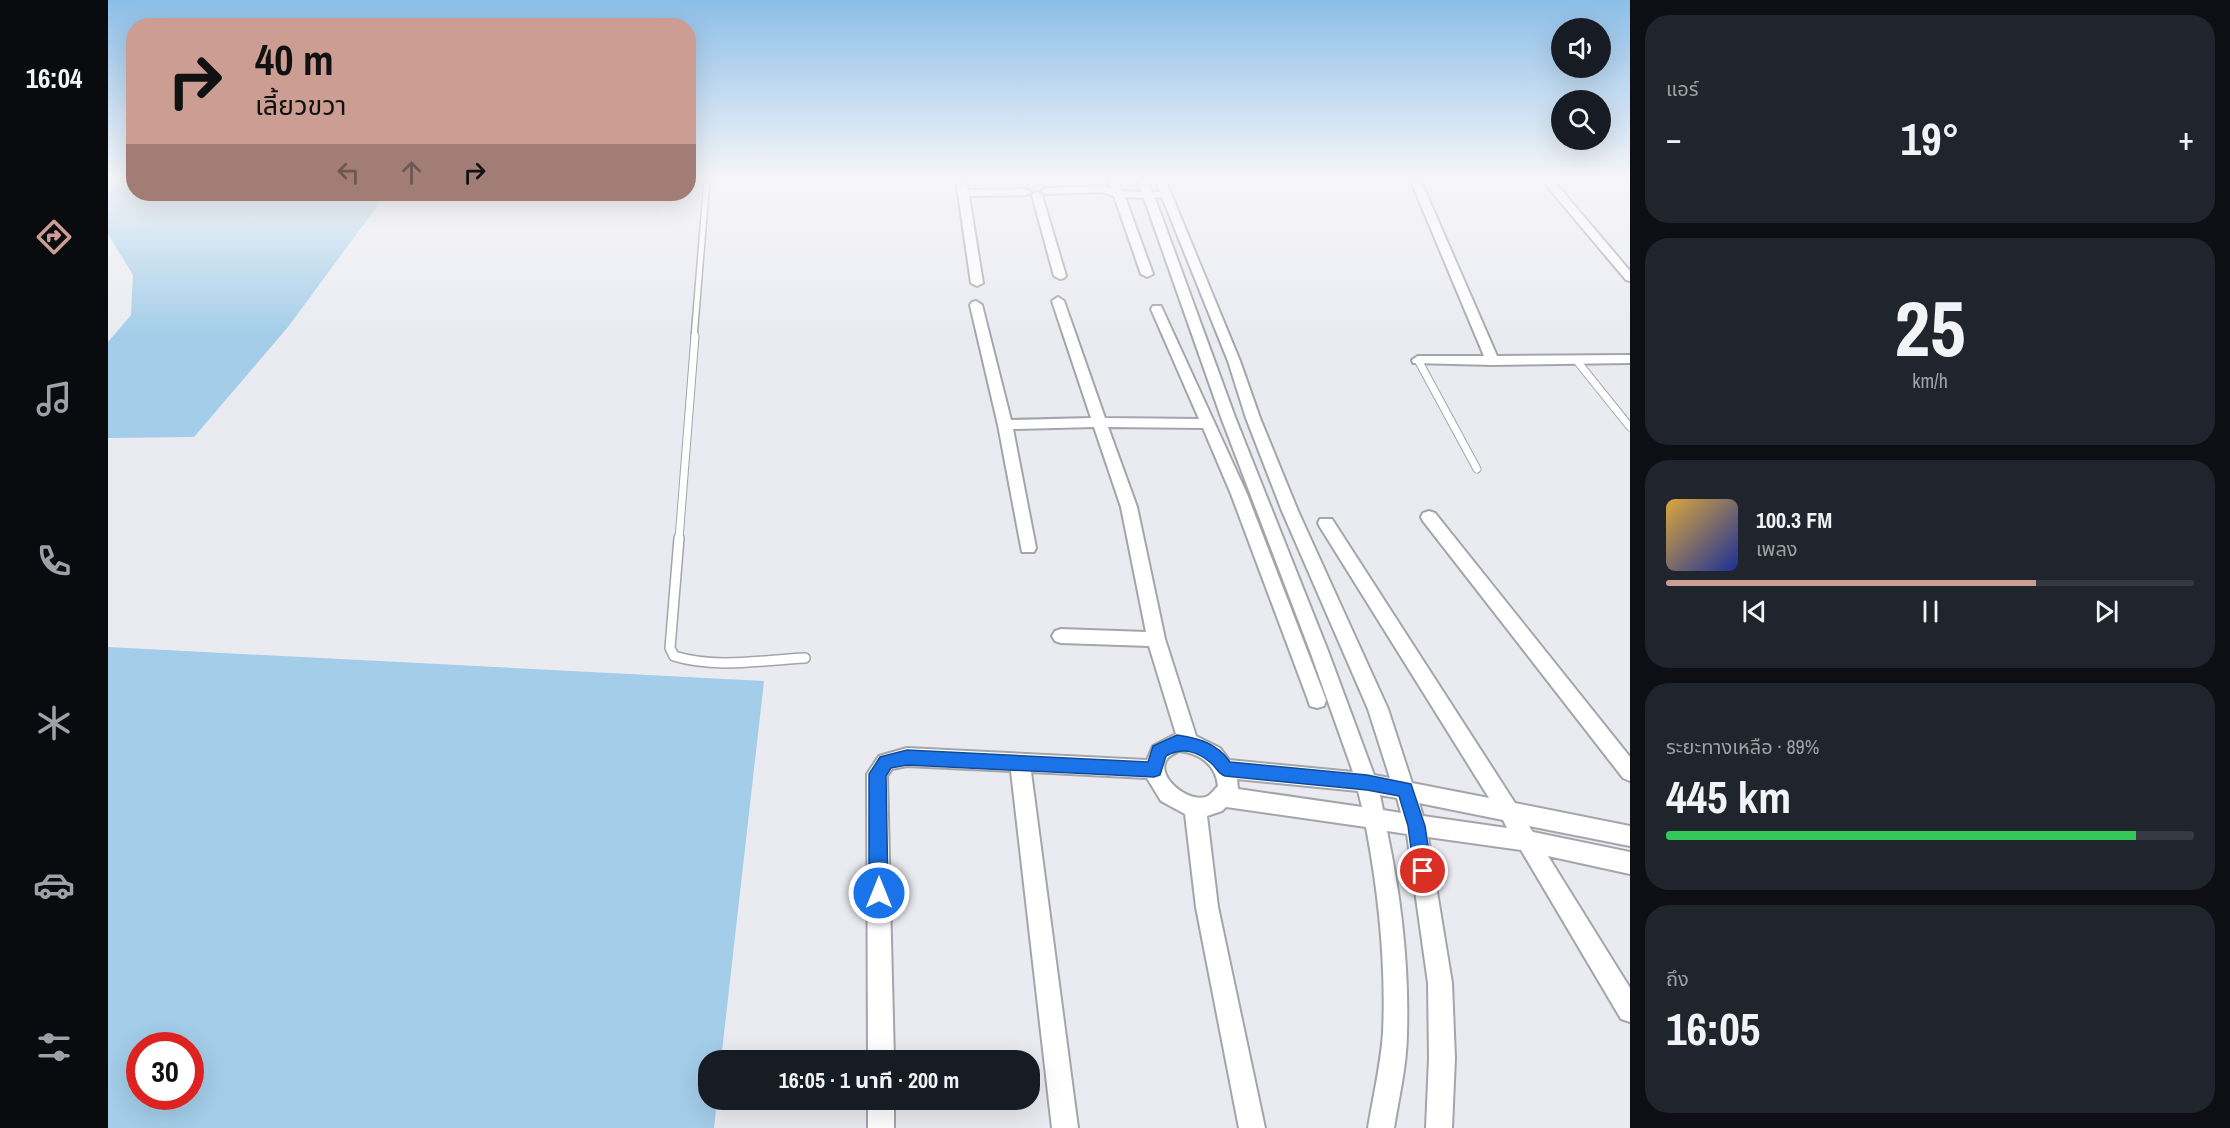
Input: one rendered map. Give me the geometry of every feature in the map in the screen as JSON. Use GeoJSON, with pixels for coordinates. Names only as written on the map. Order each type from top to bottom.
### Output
{"type":"FeatureCollection","features":[{"type":"Feature","properties":{"kind":"street"},"geometry":{"type":"LineString","coordinates":[[969,232],[977,284]]}},
{"type":"Feature","properties":{"kind":"street"},"geometry":{"type":"LineString","coordinates":[[1047,232],[1060,276]]}},
{"type":"Feature","properties":{"kind":"street"},"geometry":{"type":"LineString","coordinates":[[1132,232],[1148,274]]}},
{"type":"Feature","properties":{"kind":"street"},"geometry":{"type":"LineString","coordinates":[[1168,232],[1228,417],[1319,651],[1367,783],[1376,818],[1386,876],[1393,944],[1395,1034],[1381,1128]]}},
{"type":"Feature","properties":{"kind":"street"},"geometry":{"type":"LineString","coordinates":[[1175,232],[1234,361],[1253,418],[1290,510],[1378,709],[1416,826],[1440,983],[1442,1058],[1439,1128]]}},
{"type":"Feature","properties":{"kind":"street"},"geometry":{"type":"LineString","coordinates":[[1437,232],[1493,361]]}},
{"type":"Feature","properties":{"kind":"street"},"geometry":{"type":"LineString","coordinates":[[1591,232],[1630,278]]}},
{"type":"Feature","properties":{"kind":"street"},"geometry":{"type":"LineString","coordinates":[[1058,301],[1129,507],[1156,639],[1188,742]]}},
{"type":"Feature","properties":{"kind":"street"},"geometry":{"type":"LineString","coordinates":[[976,305],[1005,425],[1028,548]]}},
{"type":"Feature","properties":{"kind":"street"},"geometry":{"type":"LineString","coordinates":[[1157,309],[1239,494],[1317,700]]}},
{"type":"Feature","properties":{"kind":"street"},"geometry":{"type":"LineString","coordinates":[[1418,360],[1630,359]]}},
{"type":"Feature","properties":{"kind":"street"},"geometry":{"type":"LineString","coordinates":[[1228,417],[1253,418]]}},
{"type":"Feature","properties":{"kind":"street"},"geometry":{"type":"LineString","coordinates":[[1005,425],[1101,422],[1207,424]]}},
{"type":"Feature","properties":{"kind":"street"},"geometry":{"type":"LineString","coordinates":[[1429,517],[1630,772]]}},
{"type":"Feature","properties":{"kind":"street"},"geometry":{"type":"LineString","coordinates":[[1326,523],[1508,810],[1630,1010]]}},
{"type":"Feature","properties":{"kind":"street"},"geometry":{"type":"LineString","coordinates":[[1061,636],[1156,639]]}},
{"type":"Feature","properties":{"kind":"street"},"geometry":{"type":"LineString","coordinates":[[1177,742],[1188,742],[1210,751],[1225,769],[1228,789],[1224,797],[1207,807],[1180,803],[1167,794],[1158,782],[1154,769],[1159,751],[1177,742]]}},
{"type":"Feature","properties":{"kind":"street"},"geometry":{"type":"LineString","coordinates":[[880,1050],[878,774],[886,762],[907,757],[1154,769]]}},
{"type":"Feature","properties":{"kind":"street"},"geometry":{"type":"LineString","coordinates":[[1020,762],[1065,1128]]}},
{"type":"Feature","properties":{"kind":"street"},"geometry":{"type":"LineString","coordinates":[[1225,769],[1405,789],[1630,836]]}},
{"type":"Feature","properties":{"kind":"street"},"geometry":{"type":"LineString","coordinates":[[1224,797],[1526,841],[1630,863]]}},
{"type":"Feature","properties":{"kind":"street"},"geometry":{"type":"LineString","coordinates":[[1195,807],[1207,907],[1252,1128]]}},
{"type":"Feature","properties":{"kind":"street"},"geometry":{"type":"LineString","coordinates":[[881,1110],[881,1128]]}},
{"type":"Feature","properties":{"kind":"lane"},"geometry":{"type":"LineString","coordinates":[[703,232],[670,648],[674,656],[680,659],[708,662],[805,658]]}},
{"type":"Feature","properties":{"kind":"lane"},"geometry":{"type":"LineString","coordinates":[[1418,360],[1477,469]]}},
{"type":"Feature","properties":{"kind":"lane"},"geometry":{"type":"LineString","coordinates":[[1577,361],[1630,428]]}},
{"type":"Feature","properties":{"kind":"water"},"geometry":{"type":"Polygon","coordinates":[[[108,232],[358,232],[288,327],[194,437],[108,438],[108,342],[131,315],[133,275],[108,232]]]}},
{"type":"Feature","properties":{"kind":"water"},"geometry":{"type":"Polygon","coordinates":[[[108,647],[764,681],[722,1050],[698,1050],[698,1110],[716,1110],[714,1128],[108,1128],[108,647]]]}},
{"type":"Feature","properties":{"kind":"route"},"geometry":{"type":"LineString","coordinates":[[879,893],[878,774],[886,762],[907,757],[1154,769],[1159,751],[1177,742],[1188,742],[1210,751],[1225,769],[1405,789],[1416,826],[1423,871]]}}]}
